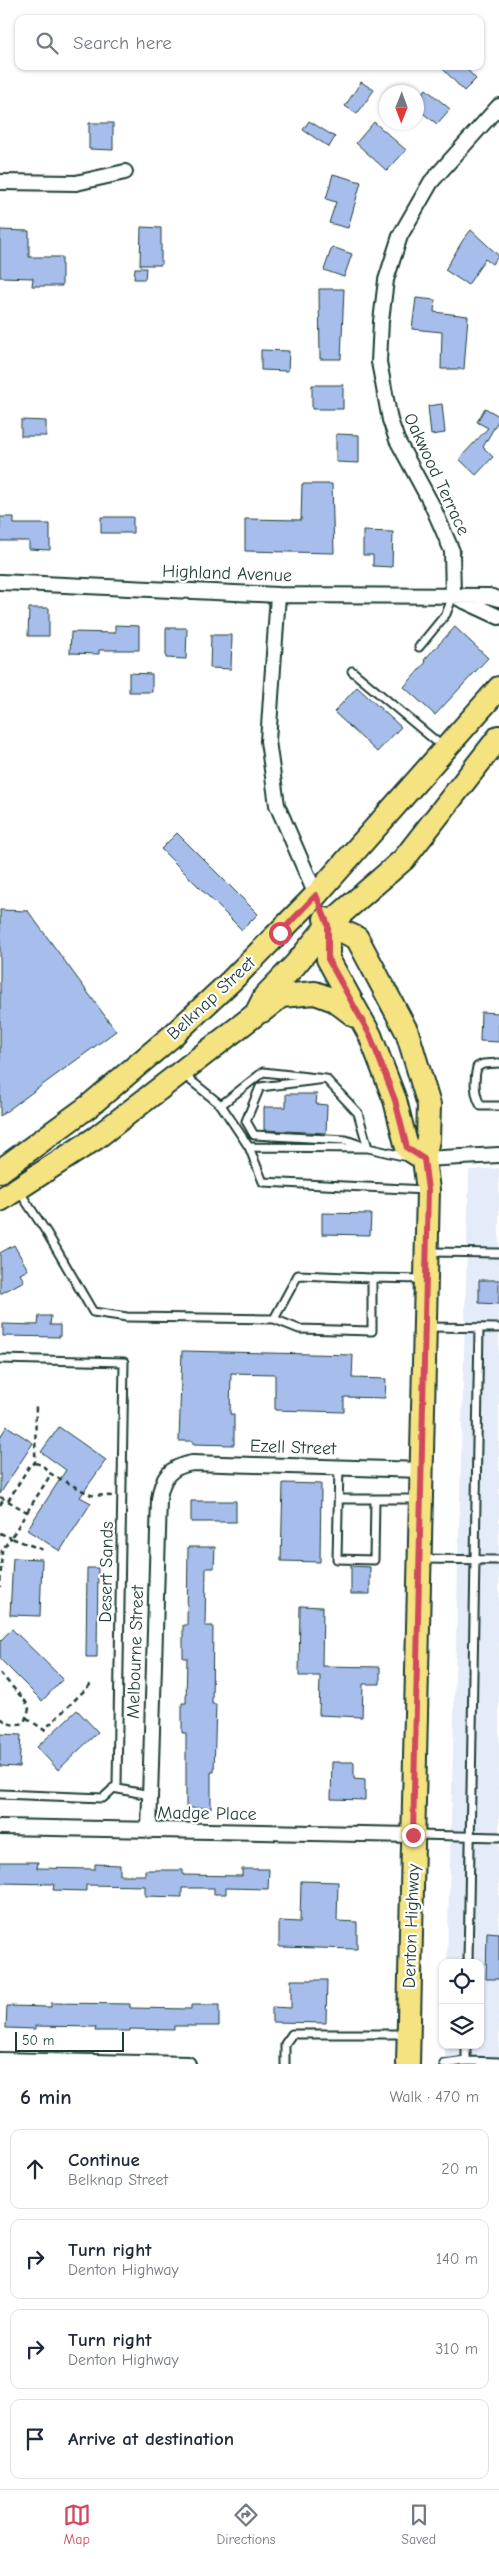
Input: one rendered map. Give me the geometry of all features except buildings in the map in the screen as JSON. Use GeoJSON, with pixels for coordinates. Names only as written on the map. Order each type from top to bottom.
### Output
{"type":"FeatureCollection","features":[{"type":"Feature","properties":{"kind":"main road","name":"Belknap Street"},"geometry":{"type":"LineString","coordinates":[[2,1167],[89,1106],[172,1036],[280,933],[316,895],[499,688]]}},
{"type":"Feature","properties":{"kind":"main road","name":"Belknap Street"},"geometry":{"type":"LineString","coordinates":[[9,1195],[96,1138],[256,1014],[265,996],[295,965],[328,925],[404,859],[495,745]]}},
{"type":"Feature","properties":{"kind":"main road"},"geometry":{"type":"LineString","coordinates":[[316,895],[328,925],[328,959],[362,1021],[395,1100],[407,1148],[424,1159]]}},
{"type":"Feature","properties":{"kind":"main road","name":"Denton Highway"},"geometry":{"type":"LineString","coordinates":[[328,925],[357,938],[407,1032],[429,1105],[428,1139],[424,1159],[428,1190],[427,1252],[408,2064]]}},
{"type":"Feature","properties":{"kind":"main road"},"geometry":{"type":"LineString","coordinates":[[256,1014],[281,996],[314,993],[334,1000],[362,1021]]}},
{"type":"Feature","properties":{"kind":"street","name":"Oakwood Terrace"},"geometry":{"type":"LineString","coordinates":[[453,596],[452,551],[432,505],[397,440],[390,420],[379,362],[381,321],[386,280],[400,236],[431,182],[499,106]]}},
{"type":"Feature","properties":{"kind":"street"},"geometry":{"type":"LineString","coordinates":[[0,182],[76,183],[125,172]]}},
{"type":"Feature","properties":{"kind":"street","name":"Highland Avenue"},"geometry":{"type":"LineString","coordinates":[[0,582],[278,595],[453,596]]}},
{"type":"Feature","properties":{"kind":"street"},"geometry":{"type":"LineString","coordinates":[[278,595],[268,741],[277,806],[316,895]]}},
{"type":"Feature","properties":{"kind":"street"},"geometry":{"type":"LineString","coordinates":[[453,596],[488,596],[499,599]]}},
{"type":"Feature","properties":{"kind":"street"},"geometry":{"type":"LineString","coordinates":[[453,596],[499,617]]}},
{"type":"Feature","properties":{"kind":"street"},"geometry":{"type":"LineString","coordinates":[[424,1159],[499,1155]]}},
{"type":"Feature","properties":{"kind":"street","name":"Ezell Street"},"geometry":{"type":"LineString","coordinates":[[166,1476],[171,1470],[192,1463],[422,1470]]}},
{"type":"Feature","properties":{"kind":"street","name":"Melbourne Street"},"geometry":{"type":"LineString","coordinates":[[149,1831],[158,1499],[166,1476]]}},
{"type":"Feature","properties":{"kind":"street","name":"Madge Place"},"geometry":{"type":"LineString","coordinates":[[0,1827],[413,1835]]}},
{"type":"Feature","properties":{"kind":"street"},"geometry":{"type":"LineString","coordinates":[[0,2060],[188,2064]]}},
{"type":"Feature","properties":{"kind":"lane"},"geometry":{"type":"LineString","coordinates":[[419,647],[446,614],[453,596]]}},
{"type":"Feature","properties":{"kind":"lane"},"geometry":{"type":"LineString","coordinates":[[352,671],[445,749]]}},
{"type":"Feature","properties":{"kind":"lane"},"geometry":{"type":"LineString","coordinates":[[499,1063],[483,1064],[477,1067],[476,1074],[477,1100],[481,1106],[499,1106]]}},
{"type":"Feature","properties":{"kind":"lane"},"geometry":{"type":"LineString","coordinates":[[221,1105],[263,1072],[326,1079],[358,1113],[368,1148]]}},
{"type":"Feature","properties":{"kind":"lane"},"geometry":{"type":"LineString","coordinates":[[182,1073],[221,1105],[249,1147],[263,1182],[428,1190]]}},
{"type":"Feature","properties":{"kind":"lane"},"geometry":{"type":"LineString","coordinates":[[326,1079],[260,1087],[246,1121],[254,1135],[346,1140],[368,1148],[424,1159]]}},
{"type":"Feature","properties":{"kind":"lane"},"geometry":{"type":"LineString","coordinates":[[249,1147],[368,1148]]}},
{"type":"Feature","properties":{"kind":"lane"},"geometry":{"type":"LineString","coordinates":[[9,1195],[47,1233],[93,1312],[127,1317],[274,1319],[299,1329],[372,1331],[372,1278]]}},
{"type":"Feature","properties":{"kind":"lane"},"geometry":{"type":"LineString","coordinates":[[427,1252],[499,1253]]}},
{"type":"Feature","properties":{"kind":"lane"},"geometry":{"type":"LineString","coordinates":[[274,1319],[298,1275],[426,1279]]}},
{"type":"Feature","properties":{"kind":"lane"},"geometry":{"type":"LineString","coordinates":[[425,1326],[499,1328]]}},
{"type":"Feature","properties":{"kind":"lane"},"geometry":{"type":"LineString","coordinates":[[468,1959],[479,1328]]}},
{"type":"Feature","properties":{"kind":"lane","name":"Desert Sands"},"geometry":{"type":"LineString","coordinates":[[0,1359],[124,1362],[117,1785],[113,1788]]}},
{"type":"Feature","properties":{"kind":"lane"},"geometry":{"type":"LineString","coordinates":[[339,1468],[337,1559],[374,1560],[375,1499]]}},
{"type":"Feature","properties":{"kind":"lane"},"geometry":{"type":"LineString","coordinates":[[339,1499],[422,1500]]}},
{"type":"Feature","properties":{"kind":"lane"},"geometry":{"type":"LineString","coordinates":[[420,1559],[499,1560]]}},
{"type":"Feature","properties":{"kind":"lane"},"geometry":{"type":"LineString","coordinates":[[0,1794],[103,1798],[113,1788],[150,1795]]}},
{"type":"Feature","properties":{"kind":"lane"},"geometry":{"type":"LineString","coordinates":[[413,1835],[499,1837]]}},
{"type":"Feature","properties":{"kind":"lane"},"geometry":{"type":"LineString","coordinates":[[285,2064],[285,2044],[292,2034],[408,2034]]}},
{"type":"Feature","properties":{"kind":"lane"},"geometry":{"type":"LineString","coordinates":[[466,2049],[466,2061]]}},
{"type":"Feature","properties":{"kind":"lane"},"geometry":{"type":"LineString","coordinates":[[444,2064],[466,2061],[499,2062]]}},
{"type":"Feature","properties":{"kind":"path"},"geometry":{"type":"LineString","coordinates":[[35,1463],[36,1403]]}},
{"type":"Feature","properties":{"kind":"path"},"geometry":{"type":"LineString","coordinates":[[8,1501],[30,1466],[35,1463],[42,1465],[51,1474],[91,1495],[123,1497]]}},
{"type":"Feature","properties":{"kind":"path"},"geometry":{"type":"LineString","coordinates":[[0,1587],[2,1550],[51,1474]]}},
{"type":"Feature","properties":{"kind":"path"},"geometry":{"type":"LineString","coordinates":[[0,1497],[27,1512]]}},
{"type":"Feature","properties":{"kind":"path"},"geometry":{"type":"LineString","coordinates":[[0,1505],[4,1499]]}},
{"type":"Feature","properties":{"kind":"path"},"geometry":{"type":"LineString","coordinates":[[0,1533],[46,1551]]}},
{"type":"Feature","properties":{"kind":"path"},"geometry":{"type":"LineString","coordinates":[[0,1673],[26,1702],[29,1709],[24,1723],[12,1725],[6,1723],[0,1717]]}},
{"type":"Feature","properties":{"kind":"path"},"geometry":{"type":"LineString","coordinates":[[27,1718],[44,1730],[91,1684]]}},
{"type":"Feature","properties":{"kind":"shaded area"},"geometry":{"type":"Polygon","coordinates":[[[499,1168],[499,2064],[445,2064],[445,2049],[484,2049],[484,1959],[447,1959],[469,1170],[499,1168]]]}},
{"type":"Feature","properties":{"kind":"route"},"geometry":{"type":"LineString","coordinates":[[280,933],[316,895],[328,925],[328,959],[370,1035],[395,1100],[407,1148],[424,1159],[428,1190],[427,1252],[413,1835]]}}]}
